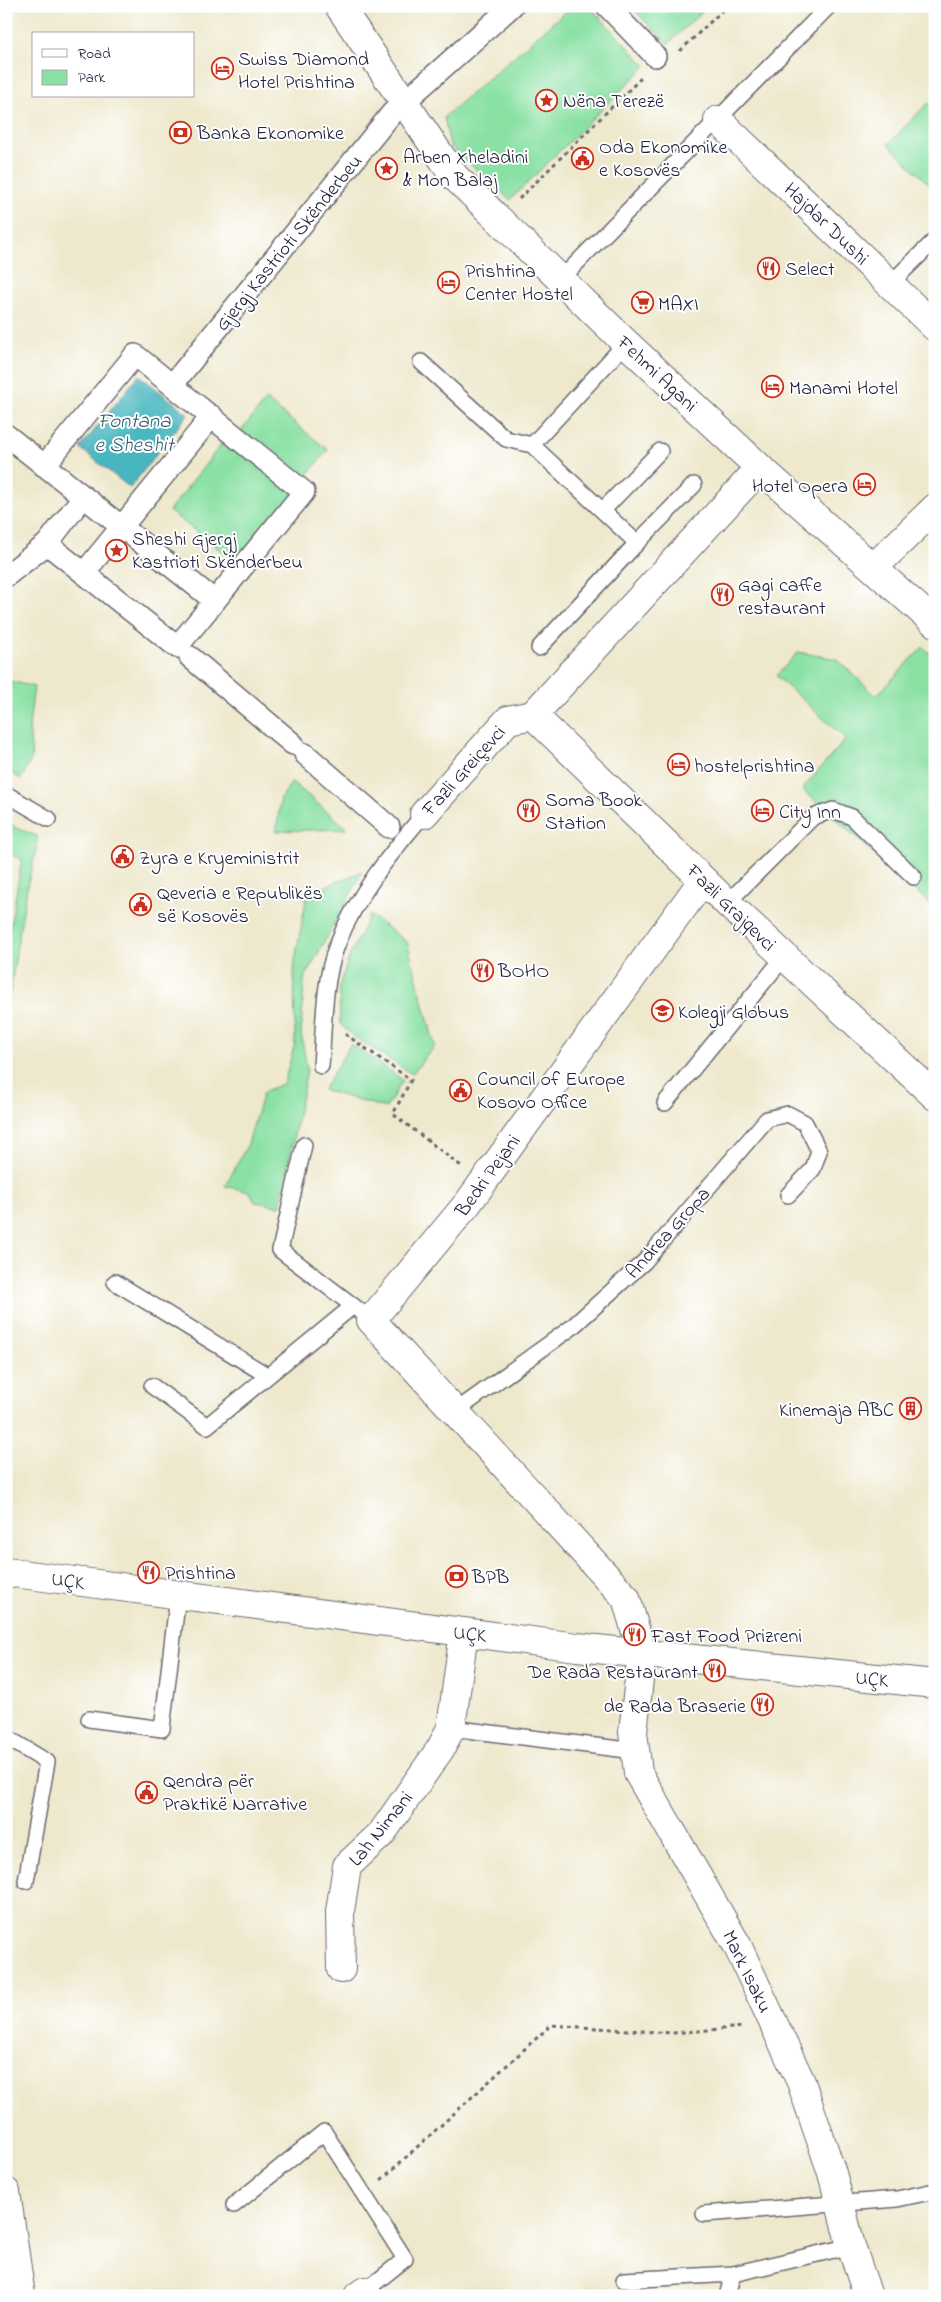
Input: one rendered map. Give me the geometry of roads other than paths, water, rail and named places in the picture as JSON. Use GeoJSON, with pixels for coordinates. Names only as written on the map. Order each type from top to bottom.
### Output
{"type":"FeatureCollection","features":[{"type":"Feature","properties":{"kind":"street","name":"Fehmi Agani"},"geometry":{"type":"LineString","coordinates":[[339,6],[455,177],[626,343],[760,468],[935,623]]}},
{"type":"Feature","properties":{"kind":"street","name":"Gjergj Kastrioti Skënderbeu"},"geometry":{"type":"LineString","coordinates":[[173,384],[392,113],[512,6]]}},
{"type":"Feature","properties":{"kind":"street"},"geometry":{"type":"LineString","coordinates":[[607,6],[650,65]]}},
{"type":"Feature","properties":{"kind":"street","name":"Hajdar Dushi"},"geometry":{"type":"LineString","coordinates":[[718,120],[935,327]]}},
{"type":"Feature","properties":{"kind":"street"},"geometry":{"type":"LineString","coordinates":[[44,466],[135,355],[304,492],[177,647],[47,544]]}},
{"type":"Feature","properties":{"kind":"street"},"geometry":{"type":"LineString","coordinates":[[84,572],[212,416]]}},
{"type":"Feature","properties":{"kind":"street"},"geometry":{"type":"LineString","coordinates":[[6,435],[215,601]]}},
{"type":"Feature","properties":{"kind":"street"},"geometry":{"type":"LineString","coordinates":[[533,715],[760,468]]}},
{"type":"Feature","properties":{"kind":"street"},"geometry":{"type":"LineString","coordinates":[[6,576],[47,544],[83,497]]}},
{"type":"Feature","properties":{"kind":"street"},"geometry":{"type":"LineString","coordinates":[[873,568],[935,508]]}},
{"type":"Feature","properties":{"kind":"street"},"geometry":{"type":"LineString","coordinates":[[190,657],[389,827]]}},
{"type":"Feature","properties":{"kind":"street","name":"Fazli Greiçevci"},"geometry":{"type":"LineString","coordinates":[[424,814],[508,720],[533,715]]}},
{"type":"Feature","properties":{"kind":"street","name":"Fazli Grajqevci"},"geometry":{"type":"LineString","coordinates":[[533,715],[727,903],[935,1096]]}},
{"type":"Feature","properties":{"kind":"street","name":"Bedri Pejani"},"geometry":{"type":"LineString","coordinates":[[362,1313],[468,1203],[703,880]]}},
{"type":"Feature","properties":{"kind":"street"},"geometry":{"type":"LineString","coordinates":[[362,1313],[456,1411],[626,1598],[642,1653]]}},
{"type":"Feature","properties":{"kind":"street","name":"UÇK"},"geometry":{"type":"LineString","coordinates":[[6,1572],[464,1632],[935,1684]]}},
{"type":"Feature","properties":{"kind":"street","name":"Lah Nimani"},"geometry":{"type":"LineString","coordinates":[[341,1969],[340,1911],[347,1866],[382,1832],[441,1748],[451,1728],[464,1632]]}},
{"type":"Feature","properties":{"kind":"street","name":"Mark Isaku"},"geometry":{"type":"LineString","coordinates":[[642,1653],[633,1732],[638,1773],[737,1945],[801,2082],[832,2173],[851,2246],[868,2296]]}},
{"type":"Feature","properties":{"kind":"street"},"geometry":{"type":"LineString","coordinates":[[6,2192],[21,2296]]}},
{"type":"Feature","properties":{"kind":"lane"},"geometry":{"type":"LineString","coordinates":[[560,280],[830,6]]}},
{"type":"Feature","properties":{"kind":"lane"},"geometry":{"type":"LineString","coordinates":[[890,284],[935,240]]}},
{"type":"Feature","properties":{"kind":"lane"},"geometry":{"type":"LineString","coordinates":[[532,445],[626,343]]}},
{"type":"Feature","properties":{"kind":"lane"},"geometry":{"type":"LineString","coordinates":[[421,362],[506,439],[532,445],[637,543]]}},
{"type":"Feature","properties":{"kind":"lane"},"geometry":{"type":"LineString","coordinates":[[603,510],[660,451]]}},
{"type":"Feature","properties":{"kind":"lane"},"geometry":{"type":"LineString","coordinates":[[538,648],[694,485]]}},
{"type":"Feature","properties":{"kind":"lane"},"geometry":{"type":"LineString","coordinates":[[6,794],[49,820]]}},
{"type":"Feature","properties":{"kind":"lane"},"geometry":{"type":"LineString","coordinates":[[727,903],[813,817],[834,810],[852,817],[914,877]]}},
{"type":"Feature","properties":{"kind":"lane","name":"Fazli Greiçevci"},"geometry":{"type":"LineString","coordinates":[[321,1066],[328,981],[337,945],[358,904],[385,860],[424,814]]}},
{"type":"Feature","properties":{"kind":"lane"},"geometry":{"type":"LineString","coordinates":[[665,1103],[784,957]]}},
{"type":"Feature","properties":{"kind":"lane","name":"Andrea Gropa"},"geometry":{"type":"LineString","coordinates":[[456,1411],[571,1328],[645,1261],[767,1119],[788,1114],[805,1123],[819,1151],[813,1169],[788,1195]]}},
{"type":"Feature","properties":{"kind":"lane"},"geometry":{"type":"LineString","coordinates":[[152,1386],[207,1426],[268,1376],[362,1313],[280,1250],[304,1145]]}},
{"type":"Feature","properties":{"kind":"lane"},"geometry":{"type":"LineString","coordinates":[[115,1282],[268,1376]]}},
{"type":"Feature","properties":{"kind":"lane"},"geometry":{"type":"LineString","coordinates":[[89,1719],[162,1729],[178,1595]]}},
{"type":"Feature","properties":{"kind":"lane"},"geometry":{"type":"LineString","coordinates":[[451,1728],[635,1751]]}},
{"type":"Feature","properties":{"kind":"lane"},"geometry":{"type":"LineString","coordinates":[[6,1737],[47,1762],[26,1881]]}},
{"type":"Feature","properties":{"kind":"lane"},"geometry":{"type":"LineString","coordinates":[[234,2205],[324,2132],[405,2259],[364,2294]]}},
{"type":"Feature","properties":{"kind":"lane"},"geometry":{"type":"LineString","coordinates":[[704,2214],[898,2199],[935,2192]]}},
{"type":"Feature","properties":{"kind":"lane"},"geometry":{"type":"LineString","coordinates":[[624,2280],[733,2274],[851,2246]]}},
{"type":"Feature","properties":{"kind":"lane"},"geometry":{"type":"LineString","coordinates":[[727,2296],[733,2274]]}},
{"type":"Feature","properties":{"kind":"water","name":"Fontana e Sheshit"},"geometry":{"type":"Polygon","coordinates":[[[139,375],[188,414],[130,488],[80,448],[139,375]]]}},
{"type":"Feature","properties":{"kind":"place","name":"Swiss Diamond Hotel Prishtina"},"geometry":{"type":"Point","coordinates":[222,69]}},
{"type":"Feature","properties":{"kind":"place","name":"Nëna Terezë"},"geometry":{"type":"Point","coordinates":[547,100]}},
{"type":"Feature","properties":{"kind":"place","name":"Banka Ekonomike"},"geometry":{"type":"Point","coordinates":[181,132]}},
{"type":"Feature","properties":{"kind":"place","name":"Oda Ekonomike e Kosovës"},"geometry":{"type":"Point","coordinates":[583,158]}},
{"type":"Feature","properties":{"kind":"place","name":"Arben Xheladini & Mon Balaj"},"geometry":{"type":"Point","coordinates":[387,168]}},
{"type":"Feature","properties":{"kind":"place","name":"Select"},"geometry":{"type":"Point","coordinates":[769,268]}},
{"type":"Feature","properties":{"kind":"place","name":"Prishtina Center Hostel"},"geometry":{"type":"Point","coordinates":[449,282]}},
{"type":"Feature","properties":{"kind":"place","name":"MAXI"},"geometry":{"type":"Point","coordinates":[642,303]}},
{"type":"Feature","properties":{"kind":"place","name":"Manami Hotel"},"geometry":{"type":"Point","coordinates":[773,387]}},
{"type":"Feature","properties":{"kind":"place","name":"Hotel Opera"},"geometry":{"type":"Point","coordinates":[864,485]}},
{"type":"Feature","properties":{"kind":"place","name":"Sheshi Gjergj Kastrioti Skënderbeu"},"geometry":{"type":"Point","coordinates":[116,550]}},
{"type":"Feature","properties":{"kind":"place","name":"Gagi caffe restaurant"},"geometry":{"type":"Point","coordinates":[722,595]}},
{"type":"Feature","properties":{"kind":"place","name":"hostelprishtina"},"geometry":{"type":"Point","coordinates":[678,765]}},
{"type":"Feature","properties":{"kind":"place","name":"Soma Book Station"},"geometry":{"type":"Point","coordinates":[529,811]}},
{"type":"Feature","properties":{"kind":"place","name":"City Inn"},"geometry":{"type":"Point","coordinates":[763,811]}},
{"type":"Feature","properties":{"kind":"place","name":"Zyra e Kryeministrit"},"geometry":{"type":"Point","coordinates":[123,857]}},
{"type":"Feature","properties":{"kind":"place","name":"Qeveria e Republikës së Kosovës"},"geometry":{"type":"Point","coordinates":[141,904]}},
{"type":"Feature","properties":{"kind":"place","name":"BOHO"},"geometry":{"type":"Point","coordinates":[482,970]}},
{"type":"Feature","properties":{"kind":"place","name":"Kolegji Globus"},"geometry":{"type":"Point","coordinates":[662,1011]}},
{"type":"Feature","properties":{"kind":"place","name":"Council of Europe Kosovo Office"},"geometry":{"type":"Point","coordinates":[461,1090]}},
{"type":"Feature","properties":{"kind":"place","name":"Kinemaja ABC"},"geometry":{"type":"Point","coordinates":[910,1409]}},
{"type":"Feature","properties":{"kind":"place","name":"Prishtina"},"geometry":{"type":"Point","coordinates":[149,1572]}},
{"type":"Feature","properties":{"kind":"place","name":"BPB"},"geometry":{"type":"Point","coordinates":[456,1576]}},
{"type":"Feature","properties":{"kind":"place","name":"Fast Food Prizreni"},"geometry":{"type":"Point","coordinates":[635,1635]}},
{"type":"Feature","properties":{"kind":"place","name":"De Rada Restaurant"},"geometry":{"type":"Point","coordinates":[714,1671]}},
{"type":"Feature","properties":{"kind":"place","name":"de Rada Braserie"},"geometry":{"type":"Point","coordinates":[762,1705]}},
{"type":"Feature","properties":{"kind":"place","name":"Qendra për Praktikë Narrative"},"geometry":{"type":"Point","coordinates":[147,1792]}}]}
